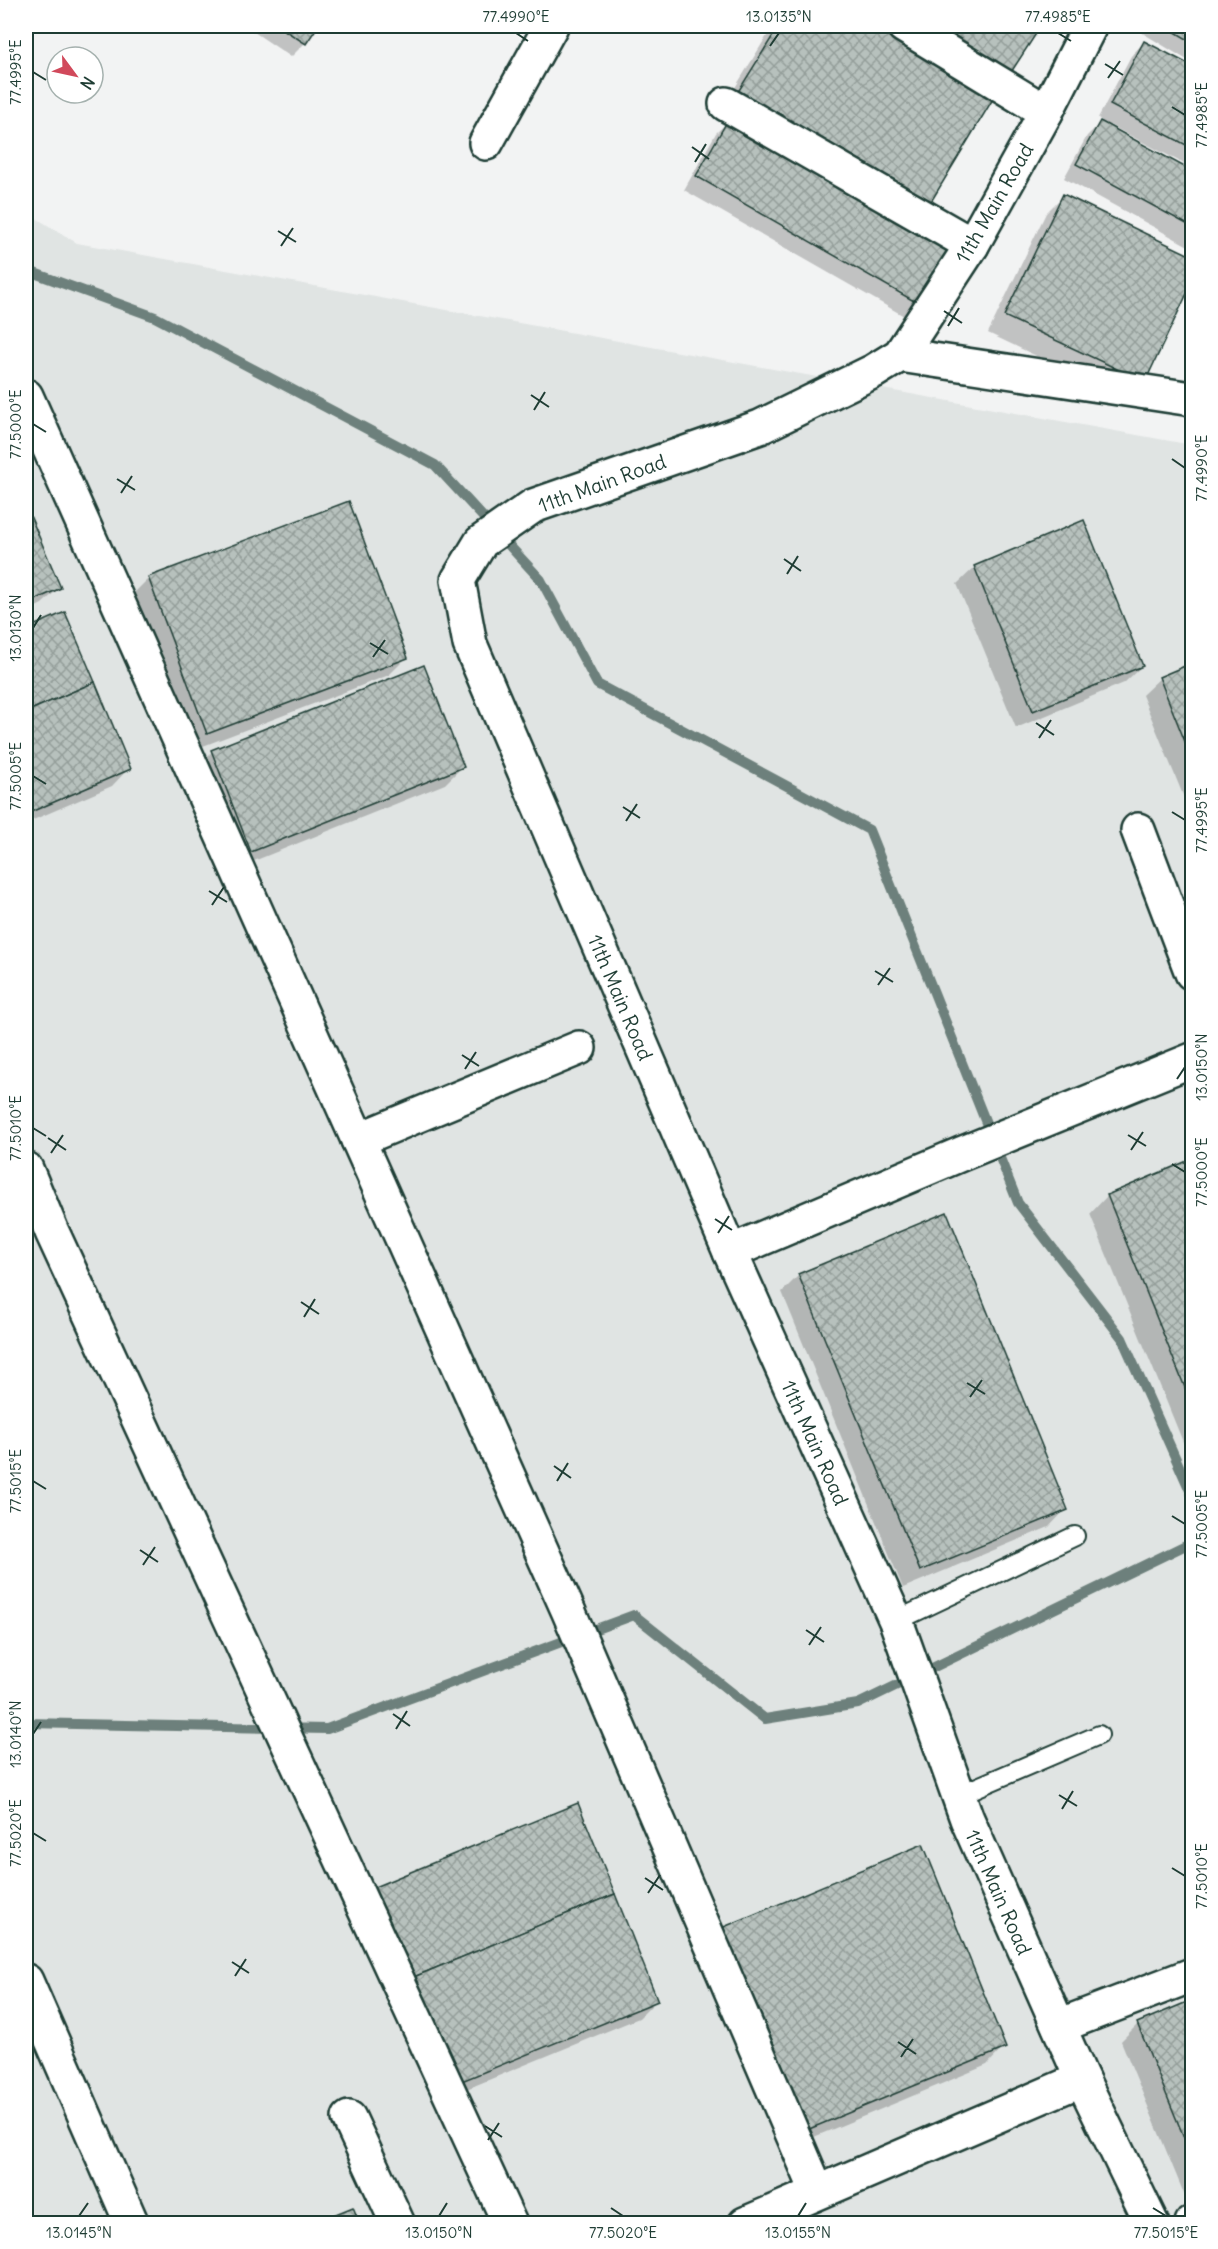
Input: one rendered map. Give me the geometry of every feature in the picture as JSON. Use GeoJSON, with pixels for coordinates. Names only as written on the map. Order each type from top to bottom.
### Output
{"type":"FeatureCollection","features":[{"type":"Feature","properties":{"kind":"street"},"geometry":{"type":"LineString","coordinates":[[486,143],[551,26]]}},
{"type":"Feature","properties":{"kind":"street"},"geometry":{"type":"LineString","coordinates":[[904,26],[1046,112]]}},
{"type":"Feature","properties":{"kind":"street","name":"11th Main Road"},"geometry":{"type":"LineString","coordinates":[[1090,26],[1046,112],[972,245],[900,355],[874,371],[760,427],[533,506],[481,542],[458,580],[470,644],[730,1252],[896,1621],[967,1819],[1082,2079],[1152,2223]]}},
{"type":"Feature","properties":{"kind":"street"},"geometry":{"type":"LineString","coordinates":[[726,104],[972,245]]}},
{"type":"Feature","properties":{"kind":"street"},"geometry":{"type":"LineString","coordinates":[[900,355],[1192,399]]}},
{"type":"Feature","properties":{"kind":"street"},"geometry":{"type":"LineString","coordinates":[[26,396],[568,1610],[817,2191]]}},
{"type":"Feature","properties":{"kind":"street"},"geometry":{"type":"LineString","coordinates":[[1138,830],[1192,973]]}},
{"type":"Feature","properties":{"kind":"street"},"geometry":{"type":"LineString","coordinates":[[358,1140],[579,1048]]}},
{"type":"Feature","properties":{"kind":"street"},"geometry":{"type":"LineString","coordinates":[[730,1252],[961,1154],[1192,1060]]}},
{"type":"Feature","properties":{"kind":"street"},"geometry":{"type":"LineString","coordinates":[[26,1169],[62,1253],[510,2223]]}},
{"type":"Feature","properties":{"kind":"street"},"geometry":{"type":"LineString","coordinates":[[1059,2026],[1192,1975]]}},
{"type":"Feature","properties":{"kind":"street"},"geometry":{"type":"LineString","coordinates":[[26,1981],[35,2028],[130,2223]]}},
{"type":"Feature","properties":{"kind":"street"},"geometry":{"type":"LineString","coordinates":[[745,2223],[1082,2079]]}},
{"type":"Feature","properties":{"kind":"street"},"geometry":{"type":"LineString","coordinates":[[349,2118],[398,2223]]}},
{"type":"Feature","properties":{"kind":"lane"},"geometry":{"type":"LineString","coordinates":[[896,1621],[1075,1536]]}},
{"type":"Feature","properties":{"kind":"lane"},"geometry":{"type":"LineString","coordinates":[[959,1795],[1099,1735]]}},
{"type":"Feature","properties":{"kind":"shaded area"},"geometry":{"type":"Polygon","coordinates":[[[26,212],[77,243],[1192,445],[1192,2223],[26,2223],[26,212]]]}},
{"type":"Feature","properties":{"kind":"building"},"geometry":{"type":"Polygon","coordinates":[[[278,26],[318,26],[306,44],[278,26]]]}},
{"type":"Feature","properties":{"kind":"building"},"geometry":{"type":"Polygon","coordinates":[[[779,26],[872,26],[993,99],[926,210],[736,95],[779,26]]]}},
{"type":"Feature","properties":{"kind":"building"},"geometry":{"type":"Polygon","coordinates":[[[927,26],[1041,26],[1008,77],[927,26]]]}},
{"type":"Feature","properties":{"kind":"building"},"geometry":{"type":"Polygon","coordinates":[[[1165,26],[1192,26],[1192,42],[1165,26]]]}},
{"type":"Feature","properties":{"kind":"building"},"geometry":{"type":"Polygon","coordinates":[[[1144,41],[1192,66],[1192,148],[1110,105],[1144,41]]]}},
{"type":"Feature","properties":{"kind":"building"},"geometry":{"type":"Polygon","coordinates":[[[729,118],[952,245],[919,304],[696,176],[729,118]]]}},
{"type":"Feature","properties":{"kind":"building"},"geometry":{"type":"Polygon","coordinates":[[[1100,121],[1192,171],[1192,227],[1076,164],[1100,121]]]}},
{"type":"Feature","properties":{"kind":"building"},"geometry":{"type":"Polygon","coordinates":[[[1063,194],[1192,256],[1192,283],[1145,382],[1004,316],[1063,194]]]}},
{"type":"Feature","properties":{"kind":"building"},"geometry":{"type":"Polygon","coordinates":[[[349,501],[408,658],[207,734],[148,577],[349,501]]]}},
{"type":"Feature","properties":{"kind":"building"},"geometry":{"type":"Polygon","coordinates":[[[26,506],[61,588],[26,604],[26,506]]]}},
{"type":"Feature","properties":{"kind":"building"},"geometry":{"type":"Polygon","coordinates":[[[1084,520],[1143,666],[1033,711],[974,566],[1084,520]]]}},
{"type":"Feature","properties":{"kind":"building"},"geometry":{"type":"Polygon","coordinates":[[[65,612],[95,682],[26,712],[26,629],[65,612]]]}},
{"type":"Feature","properties":{"kind":"building"},"geometry":{"type":"Polygon","coordinates":[[[1192,663],[1192,759],[1159,677],[1192,663]]]}},
{"type":"Feature","properties":{"kind":"building"},"geometry":{"type":"Polygon","coordinates":[[[424,665],[464,767],[251,852],[211,750],[424,665]]]}},
{"type":"Feature","properties":{"kind":"building"},"geometry":{"type":"Polygon","coordinates":[[[95,682],[131,769],[26,814],[26,712],[95,682]]]}},
{"type":"Feature","properties":{"kind":"building"},"geometry":{"type":"Polygon","coordinates":[[[1192,1159],[1192,1405],[1107,1195],[1192,1159]]]}},
{"type":"Feature","properties":{"kind":"building"},"geometry":{"type":"Polygon","coordinates":[[[947,1212],[1068,1510],[920,1571],[798,1274],[947,1212]]]}},
{"type":"Feature","properties":{"kind":"building"},"geometry":{"type":"Polygon","coordinates":[[[578,1803],[615,1894],[409,1979],[372,1888],[578,1803]]]}},
{"type":"Feature","properties":{"kind":"building"},"geometry":{"type":"Polygon","coordinates":[[[923,1844],[1006,2048],[802,2132],[719,1929],[923,1844]]]}},
{"type":"Feature","properties":{"kind":"building"},"geometry":{"type":"Polygon","coordinates":[[[615,1894],[658,2001],[452,2085],[409,1979],[615,1894]]]}},
{"type":"Feature","properties":{"kind":"building"},"geometry":{"type":"Polygon","coordinates":[[[1192,2000],[1192,2157],[1137,2023],[1192,2000]]]}},
{"type":"Feature","properties":{"kind":"building"},"geometry":{"type":"Polygon","coordinates":[[[353,2207],[360,2224],[311,2224],[353,2207]]]}},
{"type":"Feature","properties":{"kind":"waterway"},"geometry":{"type":"LineString","coordinates":[[26,270],[155,317],[435,465],[541,580],[597,684],[869,830],[1018,1203],[1122,1338],[1192,1495]]}},
{"type":"Feature","properties":{"kind":"waterway"},"geometry":{"type":"LineString","coordinates":[[26,1723],[327,1729],[634,1615],[765,1719],[858,1704],[1192,1542]]}}]}
